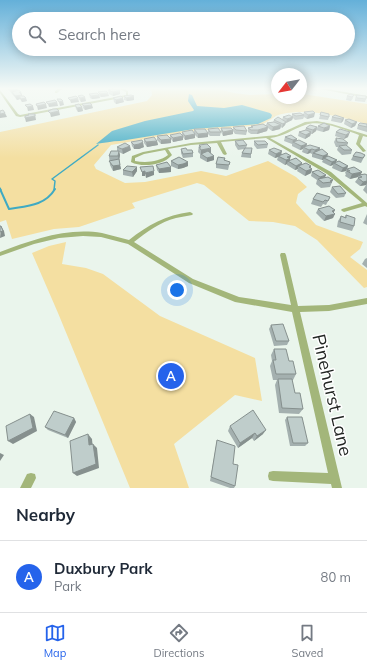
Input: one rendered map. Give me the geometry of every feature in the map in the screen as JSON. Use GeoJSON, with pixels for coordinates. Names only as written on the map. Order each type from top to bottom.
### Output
{"type":"FeatureCollection","features":[{"type":"Feature","properties":{"kind":"street"},"geometry":{"type":"LineString","coordinates":[[15,112],[20,116],[42,112]]}},
{"type":"Feature","properties":{"kind":"street"},"geometry":{"type":"LineString","coordinates":[[166,149],[170,155],[164,160],[142,164],[133,162],[133,157],[136,155],[166,149],[218,141],[278,136],[306,123],[317,122],[367,136]]}},
{"type":"Feature","properties":{"kind":"street"},"geometry":{"type":"LineString","coordinates":[[361,135],[358,144],[364,151]]}},
{"type":"Feature","properties":{"kind":"street"},"geometry":{"type":"LineString","coordinates":[[268,138],[289,152],[329,173],[349,188],[366,205]]}},
{"type":"Feature","properties":{"kind":"street"},"geometry":{"type":"LineString","coordinates":[[218,141],[225,154]]}},
{"type":"Feature","properties":{"kind":"street"},"geometry":{"type":"LineString","coordinates":[[344,210],[366,205]]}},
{"type":"Feature","properties":{"kind":"street"},"geometry":{"type":"LineString","coordinates":[[130,242],[153,225],[176,216],[190,214]]}},
{"type":"Feature","properties":{"kind":"street"},"geometry":{"type":"LineString","coordinates":[[0,254],[45,239],[66,235],[101,235],[130,242],[191,281],[238,300],[296,309],[329,308],[367,301]]}},
{"type":"Feature","properties":{"kind":"street","name":"Pinehurst Lane"},"geometry":{"type":"LineString","coordinates":[[283,255],[336,484]]}},
{"type":"Feature","properties":{"kind":"street"},"geometry":{"type":"LineString","coordinates":[[273,476],[336,484]]}},
{"type":"Feature","properties":{"kind":"street"},"geometry":{"type":"LineString","coordinates":[[25,488],[31,478]]}},
{"type":"Feature","properties":{"kind":"shaded area"},"geometry":{"type":"Polygon","coordinates":[[[96,112],[367,112],[367,124],[325,114],[293,112],[276,116],[260,125],[186,132],[111,145],[94,165],[96,169],[125,183],[145,182],[201,171],[226,176],[268,161],[296,177],[307,187],[298,194],[296,203],[316,225],[363,242],[360,249],[350,257],[367,270],[367,287],[364,288],[317,240],[295,226],[273,222],[249,221],[204,185],[197,183],[132,203],[135,208],[79,227],[54,229],[12,239],[6,220],[0,222],[0,132],[96,112]]]}},
{"type":"Feature","properties":{"kind":"shaded area"},"geometry":{"type":"Polygon","coordinates":[[[66,242],[62,264],[86,268],[103,274],[160,316],[255,358],[262,401],[235,395],[174,444],[189,488],[130,488],[32,253],[49,246],[66,242]]]}},
{"type":"Feature","properties":{"kind":"water"},"geometry":{"type":"Polygon","coordinates":[[[189,112],[266,112],[272,115],[271,118],[258,124],[194,129],[96,144],[112,131],[145,121],[189,112]]]}},
{"type":"Feature","properties":{"kind":"building"},"geometry":{"type":"Polygon","coordinates":[[[304,112],[314,112],[315,113],[308,115],[304,112]]]}},
{"type":"Feature","properties":{"kind":"building"},"geometry":{"type":"Polygon","coordinates":[[[321,112],[329,114],[329,117],[320,115],[321,112]]]}},
{"type":"Feature","properties":{"kind":"building"},"geometry":{"type":"Polygon","coordinates":[[[300,113],[304,115],[296,116],[292,114],[300,113]]]}},
{"type":"Feature","properties":{"kind":"building"},"geometry":{"type":"Polygon","coordinates":[[[28,114],[35,114],[35,116],[25,118],[25,116],[29,115],[28,114]]]}},
{"type":"Feature","properties":{"kind":"building"},"geometry":{"type":"Polygon","coordinates":[[[289,115],[293,117],[287,119],[283,117],[289,115]]]}},
{"type":"Feature","properties":{"kind":"building"},"geometry":{"type":"Polygon","coordinates":[[[335,115],[344,118],[332,117],[335,115]]]}},
{"type":"Feature","properties":{"kind":"building"},"geometry":{"type":"Polygon","coordinates":[[[278,117],[286,122],[283,124],[274,120],[278,117]]]}},
{"type":"Feature","properties":{"kind":"building"},"geometry":{"type":"Polygon","coordinates":[[[349,119],[357,122],[352,124],[345,120],[349,119]]]}},
{"type":"Feature","properties":{"kind":"building"},"geometry":{"type":"Polygon","coordinates":[[[274,122],[281,125],[273,127],[267,123],[274,122]]]}},
{"type":"Feature","properties":{"kind":"building"},"geometry":{"type":"Polygon","coordinates":[[[324,123],[330,126],[324,128],[318,126],[324,123]]]}},
{"type":"Feature","properties":{"kind":"building"},"geometry":{"type":"Polygon","coordinates":[[[360,123],[367,124],[367,127],[358,125],[360,123]]]}},
{"type":"Feature","properties":{"kind":"building"},"geometry":{"type":"Polygon","coordinates":[[[263,124],[268,127],[258,130],[251,130],[248,128],[253,127],[251,126],[263,124]]]}},
{"type":"Feature","properties":{"kind":"building"},"geometry":{"type":"Polygon","coordinates":[[[310,125],[317,127],[313,130],[306,128],[310,125]]]}},
{"type":"Feature","properties":{"kind":"building"},"geometry":{"type":"Polygon","coordinates":[[[244,126],[247,131],[236,130],[233,127],[244,126]]]}},
{"type":"Feature","properties":{"kind":"building"},"geometry":{"type":"Polygon","coordinates":[[[218,128],[221,132],[210,132],[208,129],[218,128]]]}},
{"type":"Feature","properties":{"kind":"building"},"geometry":{"type":"Polygon","coordinates":[[[221,128],[231,128],[233,130],[223,132],[221,128]]]}},
{"type":"Feature","properties":{"kind":"building"},"geometry":{"type":"Polygon","coordinates":[[[194,129],[205,129],[208,133],[198,134],[194,129]]]}},
{"type":"Feature","properties":{"kind":"building"},"geometry":{"type":"Polygon","coordinates":[[[340,129],[350,132],[346,135],[336,132],[340,129]]]}},
{"type":"Feature","properties":{"kind":"building"},"geometry":{"type":"Polygon","coordinates":[[[192,130],[195,134],[185,136],[182,132],[192,130]]]}},
{"type":"Feature","properties":{"kind":"building"},"geometry":{"type":"Polygon","coordinates":[[[306,130],[311,132],[306,135],[299,132],[306,130]]]}},
{"type":"Feature","properties":{"kind":"building"},"geometry":{"type":"Polygon","coordinates":[[[180,133],[183,136],[173,138],[170,135],[180,133]]]}},
{"type":"Feature","properties":{"kind":"building"},"geometry":{"type":"Polygon","coordinates":[[[167,135],[171,139],[161,140],[157,136],[167,135]]]}},
{"type":"Feature","properties":{"kind":"building"},"geometry":{"type":"Polygon","coordinates":[[[291,135],[297,139],[293,140],[285,137],[291,135]]]}},
{"type":"Feature","properties":{"kind":"building"},"geometry":{"type":"Polygon","coordinates":[[[154,137],[157,141],[146,142],[144,139],[154,137]]]}},
{"type":"Feature","properties":{"kind":"building"},"geometry":{"type":"Polygon","coordinates":[[[336,138],[343,139],[348,143],[337,142],[336,138]]]}},
{"type":"Feature","properties":{"kind":"building"},"geometry":{"type":"Polygon","coordinates":[[[142,140],[143,142],[134,145],[131,142],[142,140]]]}},
{"type":"Feature","properties":{"kind":"building"},"geometry":{"type":"Polygon","coordinates":[[[243,140],[247,145],[239,146],[235,141],[243,140]]]}},
{"type":"Feature","properties":{"kind":"building"},"geometry":{"type":"Polygon","coordinates":[[[299,140],[307,144],[301,146],[293,142],[299,140]]]}},
{"type":"Feature","properties":{"kind":"building"},"geometry":{"type":"Polygon","coordinates":[[[254,141],[265,141],[268,144],[258,145],[254,141]]]}},
{"type":"Feature","properties":{"kind":"building"},"geometry":{"type":"Polygon","coordinates":[[[125,143],[130,146],[122,149],[117,147],[125,143]]]}},
{"type":"Feature","properties":{"kind":"building"},"geometry":{"type":"Polygon","coordinates":[[[207,144],[211,148],[201,150],[199,147],[201,147],[199,145],[207,144]]]}},
{"type":"Feature","properties":{"kind":"building"},"geometry":{"type":"Polygon","coordinates":[[[310,145],[320,148],[309,150],[303,147],[310,145]]]}},
{"type":"Feature","properties":{"kind":"building"},"geometry":{"type":"Polygon","coordinates":[[[346,145],[352,150],[344,150],[339,146],[346,145]]]}},
{"type":"Feature","properties":{"kind":"building"},"geometry":{"type":"Polygon","coordinates":[[[186,148],[187,150],[192,150],[193,153],[183,154],[181,149],[186,148]]]}},
{"type":"Feature","properties":{"kind":"building"},"geometry":{"type":"Polygon","coordinates":[[[245,148],[252,148],[251,154],[242,153],[245,148]]]}},
{"type":"Feature","properties":{"kind":"building"},"geometry":{"type":"Polygon","coordinates":[[[274,148],[282,151],[276,154],[269,150],[274,148]]]}},
{"type":"Feature","properties":{"kind":"building"},"geometry":{"type":"Polygon","coordinates":[[[322,149],[328,154],[323,156],[313,153],[322,149]]]}},
{"type":"Feature","properties":{"kind":"building"},"geometry":{"type":"Polygon","coordinates":[[[111,151],[119,151],[118,156],[109,156],[111,151]]]}},
{"type":"Feature","properties":{"kind":"building"},"geometry":{"type":"Polygon","coordinates":[[[208,151],[214,156],[207,158],[201,154],[208,151]]]}},
{"type":"Feature","properties":{"kind":"building"},"geometry":{"type":"Polygon","coordinates":[[[356,152],[365,155],[363,158],[353,156],[356,152]]]}},
{"type":"Feature","properties":{"kind":"building"},"geometry":{"type":"Polygon","coordinates":[[[286,153],[291,156],[287,157],[290,159],[286,160],[278,156],[286,153]]]}},
{"type":"Feature","properties":{"kind":"building"},"geometry":{"type":"Polygon","coordinates":[[[328,156],[337,160],[332,162],[324,158],[328,156]]]}},
{"type":"Feature","properties":{"kind":"building"},"geometry":{"type":"Polygon","coordinates":[[[179,157],[188,162],[178,165],[171,161],[179,157]]]}},
{"type":"Feature","properties":{"kind":"building"},"geometry":{"type":"Polygon","coordinates":[[[218,157],[225,158],[224,160],[230,162],[229,165],[216,164],[218,157]]]}},
{"type":"Feature","properties":{"kind":"building"},"geometry":{"type":"Polygon","coordinates":[[[296,158],[302,163],[296,166],[288,161],[296,158]]]}},
{"type":"Feature","properties":{"kind":"building"},"geometry":{"type":"Polygon","coordinates":[[[119,159],[120,165],[113,166],[109,161],[119,159]]]}},
{"type":"Feature","properties":{"kind":"building"},"geometry":{"type":"Polygon","coordinates":[[[339,161],[348,166],[343,168],[334,163],[339,161]]]}},
{"type":"Feature","properties":{"kind":"building"},"geometry":{"type":"Polygon","coordinates":[[[167,162],[171,167],[159,169],[156,165],[167,162]]]}},
{"type":"Feature","properties":{"kind":"building"},"geometry":{"type":"Polygon","coordinates":[[[306,163],[311,166],[309,167],[312,169],[306,171],[298,166],[306,163]]]}},
{"type":"Feature","properties":{"kind":"building"},"geometry":{"type":"Polygon","coordinates":[[[127,166],[137,167],[132,172],[123,170],[127,166]]]}},
{"type":"Feature","properties":{"kind":"building"},"geometry":{"type":"Polygon","coordinates":[[[153,166],[154,171],[145,173],[145,171],[142,172],[140,167],[153,166]]]}},
{"type":"Feature","properties":{"kind":"building"},"geometry":{"type":"Polygon","coordinates":[[[354,167],[362,172],[352,174],[347,171],[350,171],[347,169],[354,167]]]}},
{"type":"Feature","properties":{"kind":"building"},"geometry":{"type":"Polygon","coordinates":[[[318,170],[326,175],[320,177],[312,172],[318,170]]]}},
{"type":"Feature","properties":{"kind":"building"},"geometry":{"type":"Polygon","coordinates":[[[359,175],[367,175],[367,181],[363,182],[358,178],[362,177],[359,175]]]}},
{"type":"Feature","properties":{"kind":"building"},"geometry":{"type":"Polygon","coordinates":[[[328,177],[333,180],[330,181],[332,182],[323,183],[318,179],[328,177]]]}},
{"type":"Feature","properties":{"kind":"building"},"geometry":{"type":"Polygon","coordinates":[[[340,186],[346,193],[338,194],[332,187],[340,186]]]}},
{"type":"Feature","properties":{"kind":"building"},"geometry":{"type":"Polygon","coordinates":[[[317,193],[330,197],[328,201],[325,200],[323,202],[313,199],[317,193]]]}},
{"type":"Feature","properties":{"kind":"building"},"geometry":{"type":"Polygon","coordinates":[[[329,206],[335,210],[332,211],[335,214],[326,216],[318,209],[329,206]]]}},
{"type":"Feature","properties":{"kind":"building"},"geometry":{"type":"Polygon","coordinates":[[[346,215],[355,218],[354,226],[340,222],[341,216],[346,218],[346,215]]]}},
{"type":"Feature","properties":{"kind":"building"},"geometry":{"type":"Polygon","coordinates":[[[0,226],[3,231],[0,232],[0,226]]]}},
{"type":"Feature","properties":{"kind":"building"},"geometry":{"type":"Polygon","coordinates":[[[283,324],[289,341],[276,341],[271,325],[283,324]]]}},
{"type":"Feature","properties":{"kind":"building"},"geometry":{"type":"Polygon","coordinates":[[[274,349],[286,349],[289,361],[293,361],[296,374],[276,374],[273,360],[276,360],[274,349]]]}},
{"type":"Feature","properties":{"kind":"building"},"geometry":{"type":"Polygon","coordinates":[[[278,379],[292,379],[295,393],[300,393],[303,409],[282,408],[278,379]]]}},
{"type":"Feature","properties":{"kind":"building"},"geometry":{"type":"Polygon","coordinates":[[[253,410],[266,430],[257,436],[255,433],[240,443],[230,426],[253,410]]]}},
{"type":"Feature","properties":{"kind":"building"},"geometry":{"type":"Polygon","coordinates":[[[54,411],[74,418],[65,435],[45,427],[54,411]]]}},
{"type":"Feature","properties":{"kind":"building"},"geometry":{"type":"Polygon","coordinates":[[[30,414],[33,428],[8,441],[6,426],[30,414]]]}},
{"type":"Feature","properties":{"kind":"building"},"geometry":{"type":"Polygon","coordinates":[[[287,417],[302,417],[308,443],[293,443],[287,417]]]}},
{"type":"Feature","properties":{"kind":"building"},"geometry":{"type":"Polygon","coordinates":[[[88,434],[89,445],[93,444],[96,464],[73,473],[70,441],[88,434]]]}},
{"type":"Feature","properties":{"kind":"building"},"geometry":{"type":"Polygon","coordinates":[[[217,440],[235,446],[233,464],[238,465],[235,486],[211,477],[217,440]]]}},
{"type":"Feature","properties":{"kind":"waterway"},"geometry":{"type":"LineString","coordinates":[[54,190],[55,181],[52,179],[98,145]]}},
{"type":"Feature","properties":{"kind":"waterway"},"geometry":{"type":"LineString","coordinates":[[0,189],[9,209],[41,202],[51,195],[55,189]]}},
{"type":"Feature","properties":{"kind":"place","name":"Duxbury Park"},"geometry":{"type":"Point","coordinates":[171,376]}}]}
